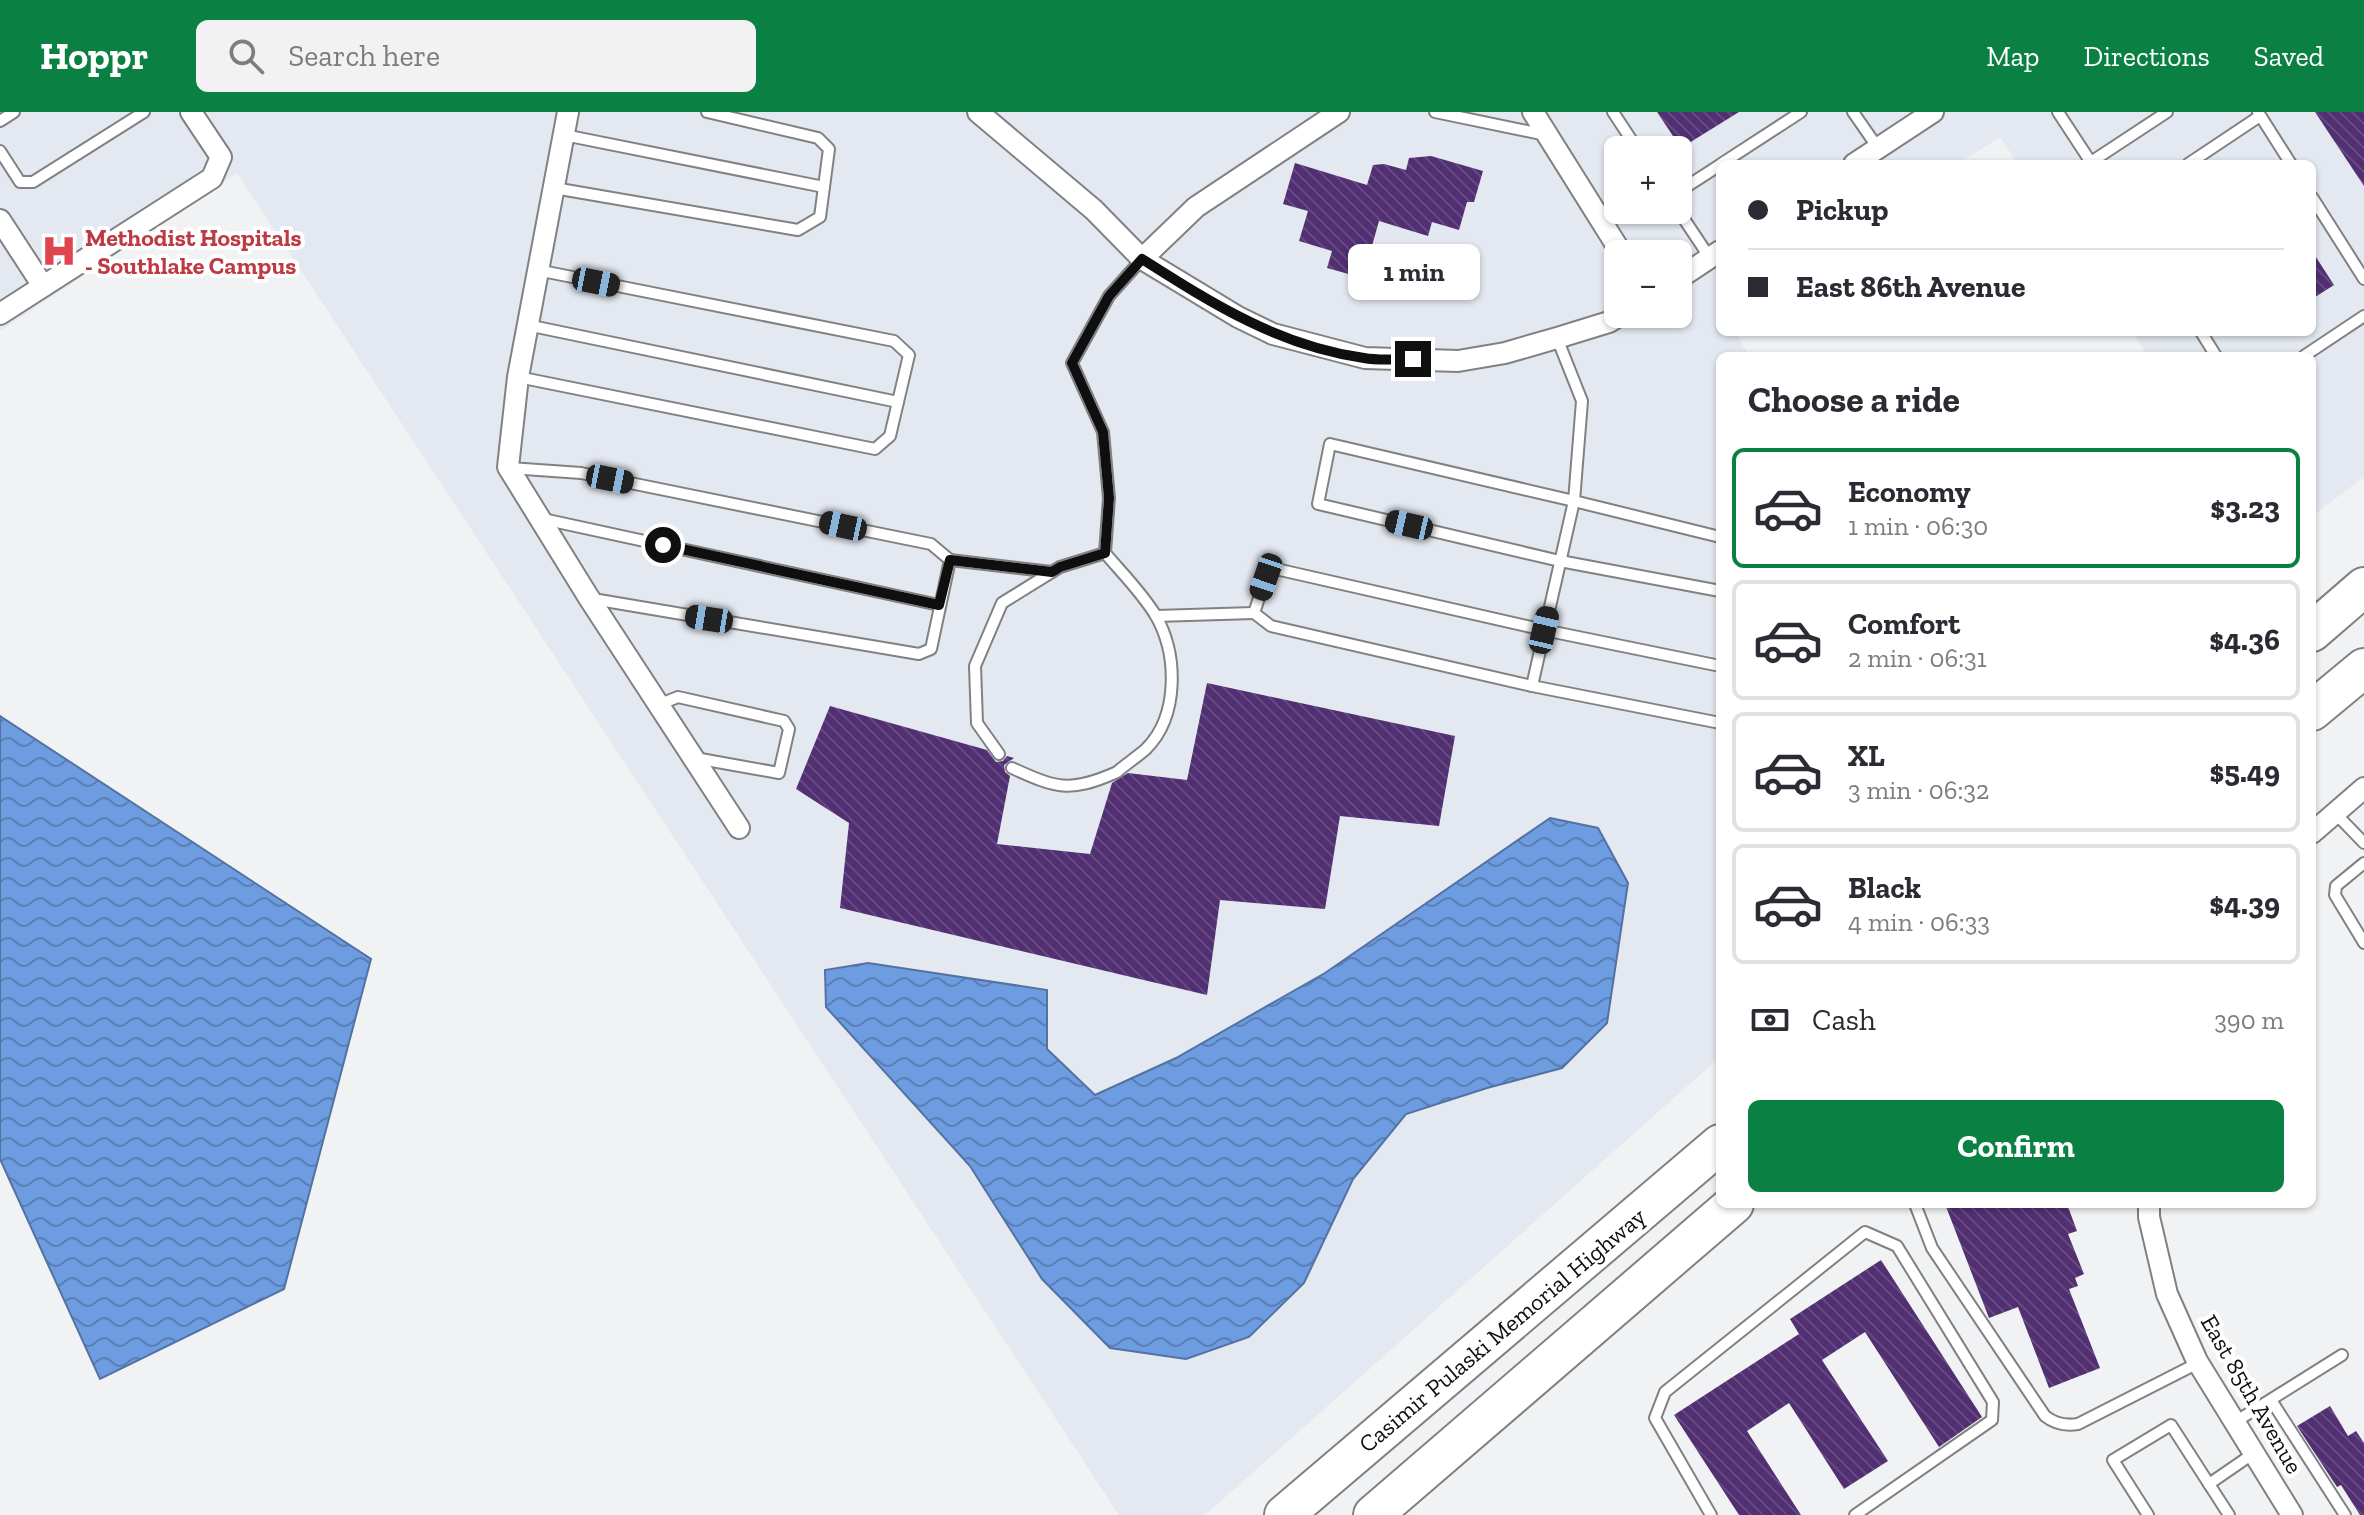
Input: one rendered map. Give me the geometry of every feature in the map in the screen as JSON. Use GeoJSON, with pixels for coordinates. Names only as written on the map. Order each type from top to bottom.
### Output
{"type":"FeatureCollection","features":[{"type":"Feature","properties":{"kind":"highway"},"geometry":{"type":"LineString","coordinates":[[2316,629],[2364,587]]}},
{"type":"Feature","properties":{"kind":"highway"},"geometry":{"type":"LineString","coordinates":[[2316,708],[2364,668]]}},
{"type":"Feature","properties":{"kind":"highway","name":"Casimir Pulaski Memorial Highway"},"geometry":{"type":"LineString","coordinates":[[1284,1515],[1716,1147]]}},
{"type":"Feature","properties":{"kind":"highway"},"geometry":{"type":"LineString","coordinates":[[1373,1515],[1729,1208]]}},
{"type":"Feature","properties":{"kind":"street"},"geometry":{"type":"LineString","coordinates":[[0,314],[212,178],[221,157],[191,112]]}},
{"type":"Feature","properties":{"kind":"street"},"geometry":{"type":"LineString","coordinates":[[568,112],[518,377],[508,467],[739,828]]}},
{"type":"Feature","properties":{"kind":"street"},"geometry":{"type":"LineString","coordinates":[[978,112],[1094,210],[1142,259],[1238,317],[1273,334],[1365,358],[1458,361],[1505,353],[1604,324]]}},
{"type":"Feature","properties":{"kind":"street"},"geometry":{"type":"LineString","coordinates":[[1142,259],[1196,207],[1339,112]]}},
{"type":"Feature","properties":{"kind":"street"},"geometry":{"type":"LineString","coordinates":[[1533,112],[1613,240]]}},
{"type":"Feature","properties":{"kind":"street"},"geometry":{"type":"LineString","coordinates":[[1860,160],[1933,112]]}},
{"type":"Feature","properties":{"kind":"street"},"geometry":{"type":"LineString","coordinates":[[0,220],[43,286]]}},
{"type":"Feature","properties":{"kind":"street"},"geometry":{"type":"LineString","coordinates":[[1692,270],[1715,255]]}},
{"type":"Feature","properties":{"kind":"street"},"geometry":{"type":"LineString","coordinates":[[2316,830],[2364,788]]}},
{"type":"Feature","properties":{"kind":"street","name":"East 85th Avenue"},"geometry":{"type":"LineString","coordinates":[[2149,1208],[2167,1294],[2198,1363],[2292,1515]]}},
{"type":"Feature","properties":{"kind":"lane"},"geometry":{"type":"LineString","coordinates":[[0,121],[14,112]]}},
{"type":"Feature","properties":{"kind":"lane"},"geometry":{"type":"LineString","coordinates":[[0,151],[20,182],[33,182],[144,112]]}},
{"type":"Feature","properties":{"kind":"lane"},"geometry":{"type":"LineString","coordinates":[[554,188],[798,230],[820,217],[829,149],[818,138],[707,112]]}},
{"type":"Feature","properties":{"kind":"lane"},"geometry":{"type":"LineString","coordinates":[[1435,112],[1548,136]]}},
{"type":"Feature","properties":{"kind":"lane"},"geometry":{"type":"LineString","coordinates":[[1613,112],[1629,136]]}},
{"type":"Feature","properties":{"kind":"lane"},"geometry":{"type":"LineString","coordinates":[[1726,160],[1801,112]]}},
{"type":"Feature","properties":{"kind":"lane"},"geometry":{"type":"LineString","coordinates":[[1853,112],[1878,148]]}},
{"type":"Feature","properties":{"kind":"lane"},"geometry":{"type":"LineString","coordinates":[[2096,160],[2167,112]]}},
{"type":"Feature","properties":{"kind":"lane"},"geometry":{"type":"LineString","coordinates":[[2061,113],[2090,160]]}},
{"type":"Feature","properties":{"kind":"lane"},"geometry":{"type":"LineString","coordinates":[[2194,160],[2259,114],[2287,160]]}},
{"type":"Feature","properties":{"kind":"lane"},"geometry":{"type":"LineString","coordinates":[[564,135],[824,187]]}},
{"type":"Feature","properties":{"kind":"lane"},"geometry":{"type":"LineString","coordinates":[[1692,183],[1716,167]]}},
{"type":"Feature","properties":{"kind":"lane"},"geometry":{"type":"LineString","coordinates":[[2316,203],[2364,279]]}},
{"type":"Feature","properties":{"kind":"lane"},"geometry":{"type":"LineString","coordinates":[[1690,224],[1715,255]]}},
{"type":"Feature","properties":{"kind":"lane"},"geometry":{"type":"LineString","coordinates":[[1012,768],[1050,786],[1086,786],[1116,772],[1148,747],[1166,717],[1173,683],[1168,648],[1156,616],[1105,553],[1109,498],[1103,432],[1072,363],[1109,296],[1142,259]]}},
{"type":"Feature","properties":{"kind":"lane"},"geometry":{"type":"LineString","coordinates":[[518,377],[875,449],[890,436],[909,355],[894,341],[537,270]]}},
{"type":"Feature","properties":{"kind":"lane"},"geometry":{"type":"LineString","coordinates":[[2310,352],[2364,316]]}},
{"type":"Feature","properties":{"kind":"lane"},"geometry":{"type":"LineString","coordinates":[[527,325],[898,402]]}},
{"type":"Feature","properties":{"kind":"lane"},"geometry":{"type":"LineString","coordinates":[[1532,686],[1574,501],[1582,401],[1557,338]]}},
{"type":"Feature","properties":{"kind":"lane"},"geometry":{"type":"LineString","coordinates":[[1716,536],[1330,444],[1318,504],[1560,561],[1716,590]]}},
{"type":"Feature","properties":{"kind":"lane"},"geometry":{"type":"LineString","coordinates":[[508,467],[581,473],[931,544],[950,560],[1052,572]]}},
{"type":"Feature","properties":{"kind":"lane"},"geometry":{"type":"LineString","coordinates":[[541,519],[939,605]]}},
{"type":"Feature","properties":{"kind":"lane"},"geometry":{"type":"LineString","coordinates":[[999,754],[977,723],[975,666],[1002,603],[1060,567],[1105,553]]}},
{"type":"Feature","properties":{"kind":"lane"},"geometry":{"type":"LineString","coordinates":[[589,598],[919,654],[931,649],[950,560]]}},
{"type":"Feature","properties":{"kind":"lane"},"geometry":{"type":"LineString","coordinates":[[1254,613],[1266,577],[1276,569],[1716,665]]}},
{"type":"Feature","properties":{"kind":"lane"},"geometry":{"type":"LineString","coordinates":[[1156,616],[1254,613],[1271,626],[1532,686],[1716,722]]}},
{"type":"Feature","properties":{"kind":"lane"},"geometry":{"type":"LineString","coordinates":[[658,705],[678,697],[784,721],[789,729],[779,773],[693,757]]}},
{"type":"Feature","properties":{"kind":"lane"},"geometry":{"type":"LineString","coordinates":[[2335,813],[2364,843]]}},
{"type":"Feature","properties":{"kind":"lane"},"geometry":{"type":"LineString","coordinates":[[2364,863],[2336,886],[2335,895],[2364,943]]}},
{"type":"Feature","properties":{"kind":"lane"},"geometry":{"type":"LineString","coordinates":[[1917,1208],[1932,1248],[2052,1422],[2067,1426],[2078,1424],[2198,1363]]}},
{"type":"Feature","properties":{"kind":"lane"},"geometry":{"type":"LineString","coordinates":[[1711,1515],[1655,1418],[1665,1392],[1865,1232],[1897,1246],[1993,1402],[1992,1420],[1855,1515]]}},
{"type":"Feature","properties":{"kind":"lane"},"geometry":{"type":"LineString","coordinates":[[2235,1422],[2342,1355]]}},
{"type":"Feature","properties":{"kind":"lane"},"geometry":{"type":"LineString","coordinates":[[2271,1400],[2345,1515]]}},
{"type":"Feature","properties":{"kind":"lane"},"geometry":{"type":"LineString","coordinates":[[2148,1515],[2113,1460],[2171,1425],[2229,1515]]}},
{"type":"Feature","properties":{"kind":"lane"},"geometry":{"type":"LineString","coordinates":[[2209,1484],[2254,1453]]}},
{"type":"Feature","properties":{"kind":"shaded area"},"geometry":{"type":"Polygon","coordinates":[[[0,112],[2364,112],[2364,477],[2316,513],[2316,352],[2145,352],[2135,336],[2316,336],[2316,160],[2015,160],[2000,137],[1964,160],[1716,160],[1716,336],[1737,336],[1747,352],[1716,352],[1716,1061],[1205,1515],[1119,1515],[237,173],[0,331],[0,112]]]}},
{"type":"Feature","properties":{"kind":"water"},"geometry":{"type":"Polygon","coordinates":[[[0,716],[371,959],[284,1289],[100,1379],[0,1159],[0,716]]]}},
{"type":"Feature","properties":{"kind":"water"},"geometry":{"type":"Polygon","coordinates":[[[1550,818],[1598,828],[1628,883],[1607,1023],[1562,1068],[1406,1114],[1353,1179],[1304,1283],[1249,1337],[1186,1359],[1110,1348],[1042,1279],[970,1166],[826,1007],[825,970],[868,963],[1047,990],[1047,1049],[1095,1095],[1176,1058],[1325,973],[1550,818]]]}},
{"type":"Feature","properties":{"kind":"building"},"geometry":{"type":"Polygon","coordinates":[[[1657,112],[1739,112],[1692,141],[1692,136],[1673,136],[1657,112]]]}},
{"type":"Feature","properties":{"kind":"building"},"geometry":{"type":"Polygon","coordinates":[[[2315,112],[2364,112],[2364,186],[2315,112]]]}},
{"type":"Feature","properties":{"kind":"building"},"geometry":{"type":"Polygon","coordinates":[[[1431,156],[1483,171],[1474,202],[1467,202],[1459,230],[1432,222],[1428,236],[1379,221],[1363,278],[1327,268],[1332,251],[1299,241],[1308,211],[1283,204],[1295,163],[1367,185],[1373,165],[1384,164],[1406,170],[1409,158],[1431,156]]]}},
{"type":"Feature","properties":{"kind":"building"},"geometry":{"type":"Polygon","coordinates":[[[2316,257],[2334,285],[2316,296],[2316,257]]]}},
{"type":"Feature","properties":{"kind":"building"},"geometry":{"type":"Polygon","coordinates":[[[1207,683],[1455,736],[1439,826],[1340,816],[1325,909],[1220,900],[1207,995],[840,908],[849,823],[796,789],[830,706],[987,750],[996,762],[1003,761],[1007,756],[1014,758],[1004,765],[1005,772],[1010,776],[997,844],[1090,854],[1112,783],[1128,773],[1187,780],[1207,683]]]}},
{"type":"Feature","properties":{"kind":"building"},"geometry":{"type":"Polygon","coordinates":[[[1947,1208],[2068,1208],[2077,1231],[2068,1234],[2084,1274],[2075,1278],[2078,1286],[2069,1289],[2100,1368],[2049,1388],[2018,1307],[1989,1318],[1947,1208]]]}},
{"type":"Feature","properties":{"kind":"building"},"geometry":{"type":"Polygon","coordinates":[[[1881,1260],[1982,1417],[1939,1447],[1865,1332],[1822,1360],[1888,1461],[1844,1489],[1789,1403],[1747,1431],[1801,1515],[1739,1515],[1674,1415],[1799,1334],[1790,1319],[1881,1260]]]}},
{"type":"Feature","properties":{"kind":"building"},"geometry":{"type":"Polygon","coordinates":[[[2330,1406],[2348,1436],[2356,1431],[2364,1443],[2364,1515],[2360,1515],[2341,1485],[2337,1487],[2297,1426],[2330,1406]]]}},
{"type":"Feature","properties":{"kind":"place","name":"Methodist Hospitals - Southlake Campus"},"geometry":{"type":"Point","coordinates":[59,251]}},
{"type":"Feature","properties":{"kind":"route"},"geometry":{"type":"LineString","coordinates":[[663,545],[939,605],[950,560],[1052,572],[1105,553],[1109,498],[1103,432],[1072,363],[1109,296],[1142,259],[1196,293],[1273,334],[1365,358],[1413,359]]}}]}
